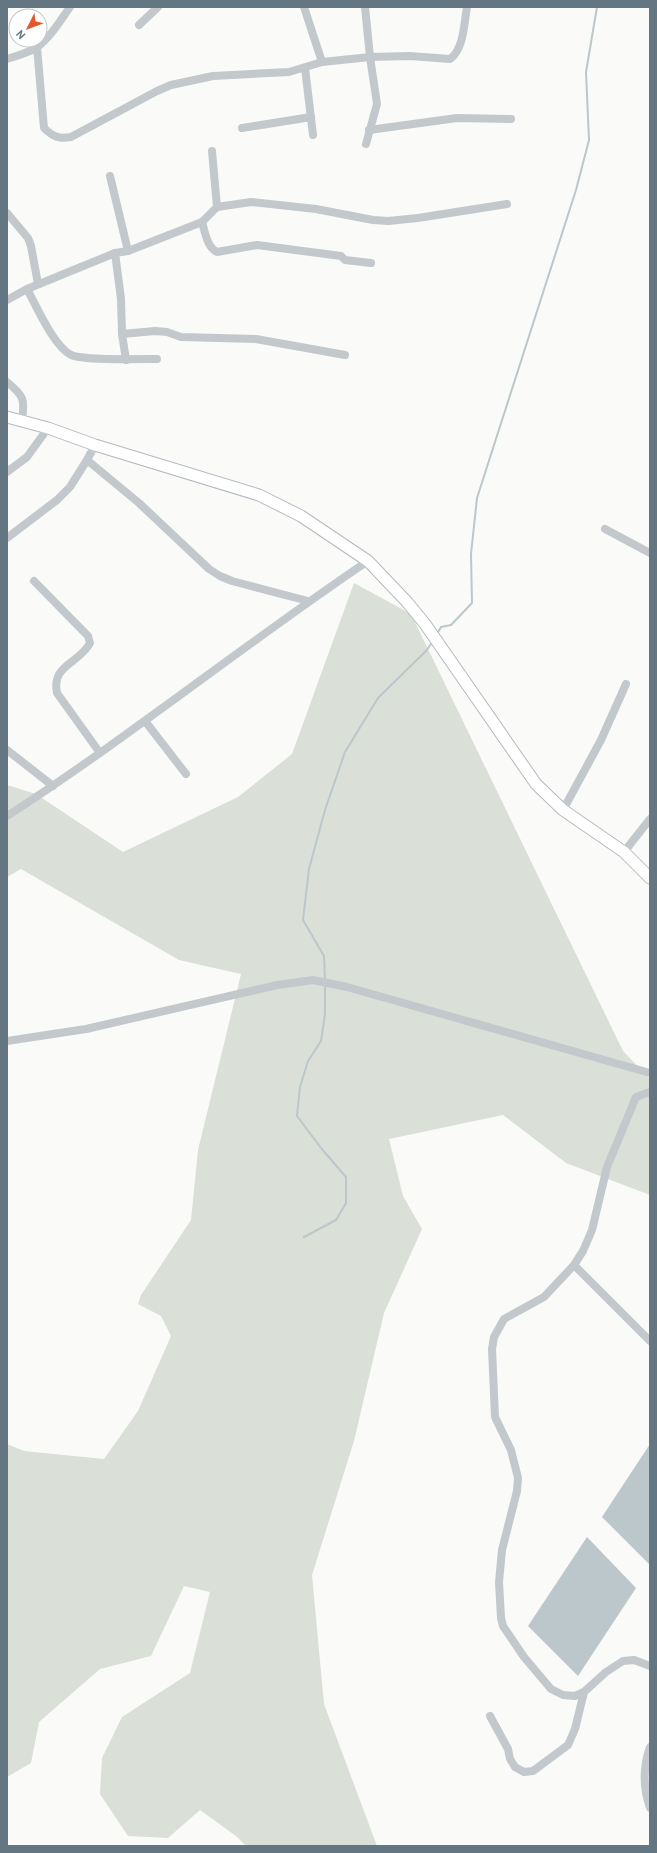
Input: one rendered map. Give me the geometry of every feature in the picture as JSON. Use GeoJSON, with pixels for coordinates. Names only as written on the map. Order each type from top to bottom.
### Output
{"type":"FeatureCollection","features":[{"type":"Feature","properties":{"kind":"main road"},"geometry":{"type":"LineString","coordinates":[[7,417],[48,428],[95,445],[259,495],[301,516],[368,561],[407,602],[425,624],[536,784],[563,810],[624,852],[650,878]]}},
{"type":"Feature","properties":{"kind":"street"},"geometry":{"type":"LineString","coordinates":[[48,35],[70,7]]}},
{"type":"Feature","properties":{"kind":"street"},"geometry":{"type":"LineString","coordinates":[[138,25],[158,7]]}},
{"type":"Feature","properties":{"kind":"street"},"geometry":{"type":"LineString","coordinates":[[304,7],[322,62]]}},
{"type":"Feature","properties":{"kind":"street"},"geometry":{"type":"LineString","coordinates":[[365,7],[377,104],[366,144]]}},
{"type":"Feature","properties":{"kind":"street"},"geometry":{"type":"LineString","coordinates":[[37,48],[44,128],[51,135],[60,139],[71,137],[171,85],[212,76],[283,73],[322,62],[370,57],[410,56],[450,59],[455,56],[459,49],[467,7]]}},
{"type":"Feature","properties":{"kind":"street"},"geometry":{"type":"LineString","coordinates":[[7,59],[34,48]]}},
{"type":"Feature","properties":{"kind":"street"},"geometry":{"type":"LineString","coordinates":[[305,68],[313,135]]}},
{"type":"Feature","properties":{"kind":"street"},"geometry":{"type":"LineString","coordinates":[[242,128],[311,117]]}},
{"type":"Feature","properties":{"kind":"street"},"geometry":{"type":"LineString","coordinates":[[370,130],[457,118],[511,119]]}},
{"type":"Feature","properties":{"kind":"street"},"geometry":{"type":"LineString","coordinates":[[212,151],[217,207]]}},
{"type":"Feature","properties":{"kind":"street"},"geometry":{"type":"LineString","coordinates":[[110,176],[128,251]]}},
{"type":"Feature","properties":{"kind":"street"},"geometry":{"type":"LineString","coordinates":[[7,300],[38,284],[115,253],[128,251],[202,222],[217,207],[251,202],[316,209],[373,220],[388,221],[418,218],[507,204]]}},
{"type":"Feature","properties":{"kind":"street"},"geometry":{"type":"LineString","coordinates":[[7,213],[28,238],[31,246],[38,284]]}},
{"type":"Feature","properties":{"kind":"street"},"geometry":{"type":"LineString","coordinates":[[202,222],[210,245],[213,250],[217,252],[257,245],[341,256],[345,260],[372,263]]}},
{"type":"Feature","properties":{"kind":"street"},"geometry":{"type":"LineString","coordinates":[[115,253],[122,299],[122,334],[126,360]]}},
{"type":"Feature","properties":{"kind":"street"},"geometry":{"type":"LineString","coordinates":[[27,289],[53,335],[63,349],[71,355],[126,360],[157,359]]}},
{"type":"Feature","properties":{"kind":"street"},"geometry":{"type":"LineString","coordinates":[[122,334],[155,331],[167,332],[181,337],[256,339],[345,355]]}},
{"type":"Feature","properties":{"kind":"street"},"geometry":{"type":"LineString","coordinates":[[7,382],[20,393],[23,398],[24,405],[22,420]]}},
{"type":"Feature","properties":{"kind":"street"},"geometry":{"type":"LineString","coordinates":[[7,472],[26,457],[48,428]]}},
{"type":"Feature","properties":{"kind":"street"},"geometry":{"type":"LineString","coordinates":[[7,538],[57,500],[70,487],[95,445]]}},
{"type":"Feature","properties":{"kind":"street"},"geometry":{"type":"LineString","coordinates":[[87,460],[139,503],[210,569],[220,576],[232,581],[308,601]]}},
{"type":"Feature","properties":{"kind":"street"},"geometry":{"type":"LineString","coordinates":[[605,529],[650,553]]}},
{"type":"Feature","properties":{"kind":"street"},"geometry":{"type":"LineString","coordinates":[[7,816],[100,753],[308,601],[368,561]]}},
{"type":"Feature","properties":{"kind":"street"},"geometry":{"type":"LineString","coordinates":[[34,581],[88,636],[90,643],[87,648],[61,671],[56,678],[55,685],[57,693],[100,753]]}},
{"type":"Feature","properties":{"kind":"street"},"geometry":{"type":"LineString","coordinates":[[563,810],[601,740],[626,684]]}},
{"type":"Feature","properties":{"kind":"street"},"geometry":{"type":"LineString","coordinates":[[145,720],[186,774]]}},
{"type":"Feature","properties":{"kind":"street"},"geometry":{"type":"LineString","coordinates":[[7,750],[53,786]]}},
{"type":"Feature","properties":{"kind":"street"},"geometry":{"type":"LineString","coordinates":[[624,852],[650,819]]}},
{"type":"Feature","properties":{"kind":"street"},"geometry":{"type":"LineString","coordinates":[[7,1041],[86,1029],[277,985],[313,980],[347,987],[650,1073]]}},
{"type":"Feature","properties":{"kind":"street"},"geometry":{"type":"LineString","coordinates":[[650,1092],[636,1097],[607,1167],[592,1230],[583,1251],[574,1265],[544,1297],[504,1320],[494,1336],[492,1349],[496,1417],[511,1450],[518,1478],[517,1490],[502,1550],[498,1582],[500,1618],[508,1635],[551,1689],[563,1695],[575,1696],[584,1692],[606,1672],[623,1661],[634,1660],[650,1666]]}},
{"type":"Feature","properties":{"kind":"street"},"geometry":{"type":"LineString","coordinates":[[574,1265],[650,1342]]}},
{"type":"Feature","properties":{"kind":"street"},"geometry":{"type":"LineString","coordinates":[[490,1716],[515,1767],[524,1772],[533,1771],[568,1745],[575,1729],[584,1692]]}},
{"type":"Feature","properties":{"kind":"street"},"geometry":{"type":"LineString","coordinates":[[650,1748],[644,1768],[645,1787],[650,1808]]}},
{"type":"Feature","properties":{"kind":"shaded area"},"geometry":{"type":"Polygon","coordinates":[[[354,583],[411,614],[623,1051],[650,1079],[650,1195],[566,1163],[503,1115],[389,1139],[403,1196],[422,1229],[384,1313],[354,1441],[312,1575],[324,1704],[377,1846],[246,1846],[236,1836],[200,1810],[168,1838],[128,1836],[100,1794],[102,1758],[122,1717],[190,1673],[210,1592],[184,1586],[151,1656],[100,1669],[39,1722],[31,1763],[7,1777],[7,1444],[24,1451],[104,1459],[138,1411],[171,1336],[161,1316],[138,1304],[141,1295],[191,1220],[198,1150],[241,974],[179,960],[21,869],[7,877],[7,785],[36,794],[123,852],[238,797],[292,754],[354,583]]]}},
{"type":"Feature","properties":{"kind":"shaded area"},"geometry":{"type":"Polygon","coordinates":[[[650,1444],[650,1565],[602,1517],[650,1444]]]}},
{"type":"Feature","properties":{"kind":"shaded area"},"geometry":{"type":"Polygon","coordinates":[[[587,1537],[636,1588],[578,1676],[528,1626],[587,1537]]]}},
{"type":"Feature","properties":{"kind":"waterway"},"geometry":{"type":"LineString","coordinates":[[437,634],[441,627],[451,625],[472,603],[471,554],[477,498],[576,190],[589,140],[586,72],[597,7]]}},
{"type":"Feature","properties":{"kind":"waterway"},"geometry":{"type":"LineString","coordinates":[[325,980],[324,956],[303,920],[309,869],[325,810],[345,752],[378,698],[426,651],[433,641]]}},
{"type":"Feature","properties":{"kind":"waterway"},"geometry":{"type":"LineString","coordinates":[[304,1237],[336,1220],[346,1203],[346,1177],[321,1148],[297,1116],[300,1087],[308,1061],[321,1041],[325,1014],[325,984]]}}]}
